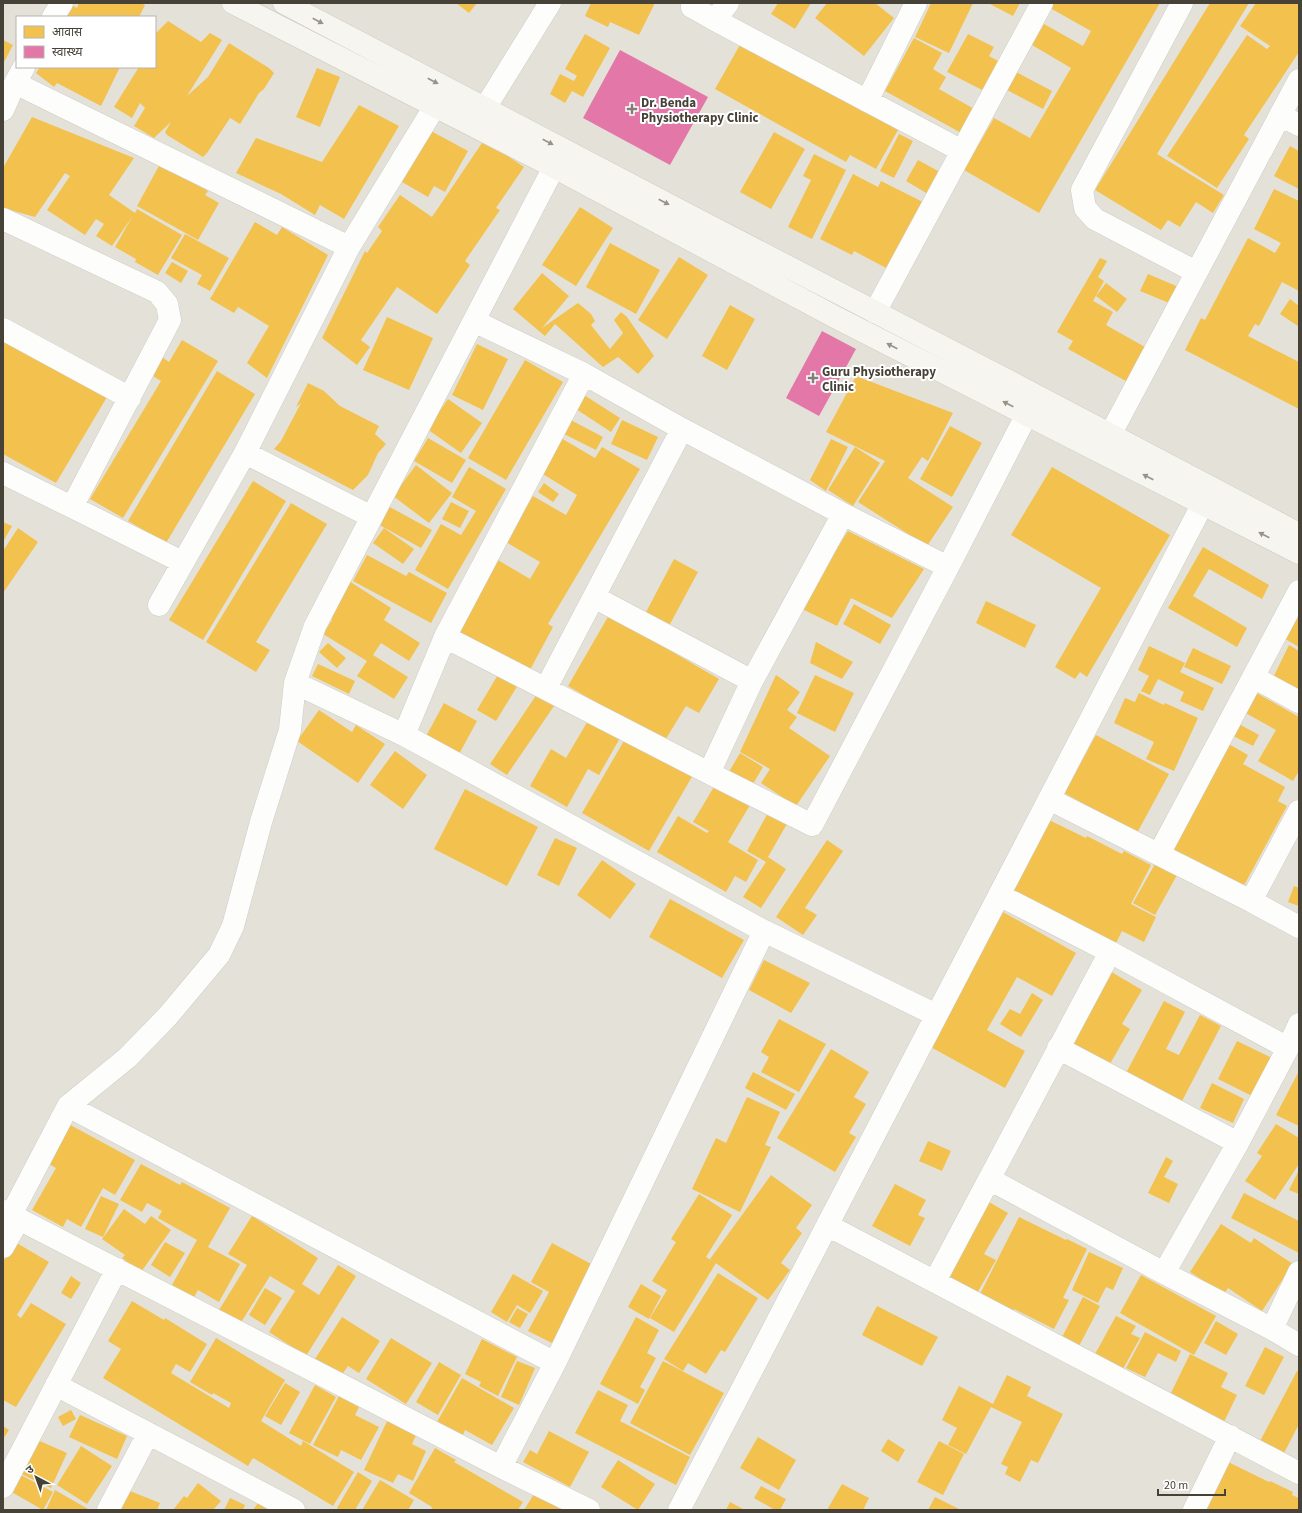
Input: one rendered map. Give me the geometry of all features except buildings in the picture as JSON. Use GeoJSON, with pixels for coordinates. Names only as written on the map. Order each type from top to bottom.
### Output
{"type":"FeatureCollection","features":[{"type":"Feature","properties":{"kind":"street"},"geometry":{"type":"LineString","coordinates":[[54,16],[62,3]]}},
{"type":"Feature","properties":{"kind":"street"},"geometry":{"type":"LineString","coordinates":[[233,3],[435,106],[480,118],[874,312],[1106,444],[1207,496],[1299,553]]}},
{"type":"Feature","properties":{"kind":"street"},"geometry":{"type":"LineString","coordinates":[[284,3],[480,118],[554,167],[830,314],[1027,414],[1106,444]]}},
{"type":"Feature","properties":{"kind":"street"},"geometry":{"type":"LineString","coordinates":[[480,118],[550,3]]}},
{"type":"Feature","properties":{"kind":"street"},"geometry":{"type":"LineString","coordinates":[[715,20],[728,3]]}},
{"type":"Feature","properties":{"kind":"street"},"geometry":{"type":"LineString","coordinates":[[867,101],[916,3]]}},
{"type":"Feature","properties":{"kind":"street"},"geometry":{"type":"LineString","coordinates":[[874,312],[1042,3]]}},
{"type":"Feature","properties":{"kind":"street"},"geometry":{"type":"LineString","coordinates":[[1182,3],[1082,190],[1085,208],[1095,219],[1196,272]]}},
{"type":"Feature","properties":{"kind":"street"},"geometry":{"type":"LineString","coordinates":[[692,7],[962,151]]}},
{"type":"Feature","properties":{"kind":"street"},"geometry":{"type":"LineString","coordinates":[[3,110],[19,75],[349,247]]}},
{"type":"Feature","properties":{"kind":"street"},"geometry":{"type":"LineString","coordinates":[[1106,444],[1196,272],[1290,120],[1299,80]]}},
{"type":"Feature","properties":{"kind":"street"},"geometry":{"type":"LineString","coordinates":[[159,605],[244,453],[349,247],[435,106]]}},
{"type":"Feature","properties":{"kind":"street"},"geometry":{"type":"LineString","coordinates":[[3,1247],[11,1215],[68,1106],[128,1058],[167,1017],[219,955],[233,926],[261,822],[290,730],[295,683],[315,626],[554,167]]}},
{"type":"Feature","properties":{"kind":"street"},"geometry":{"type":"LineString","coordinates":[[3,219],[157,292],[167,304],[170,320],[72,507]]}},
{"type":"Feature","properties":{"kind":"street"},"geometry":{"type":"LineString","coordinates":[[474,321],[584,374],[682,429],[843,514],[948,567]]}},
{"type":"Feature","properties":{"kind":"street"},"geometry":{"type":"LineString","coordinates":[[3,329],[130,398]]}},
{"type":"Feature","properties":{"kind":"street"},"geometry":{"type":"LineString","coordinates":[[404,735],[445,637],[584,374]]}},
{"type":"Feature","properties":{"kind":"street"},"geometry":{"type":"LineString","coordinates":[[445,637],[546,688],[709,774],[812,825],[1027,414]]}},
{"type":"Feature","properties":{"kind":"street"},"geometry":{"type":"LineString","coordinates":[[546,688],[682,429]]}},
{"type":"Feature","properties":{"kind":"street"},"geometry":{"type":"LineString","coordinates":[[244,453],[372,517]]}},
{"type":"Feature","properties":{"kind":"street"},"geometry":{"type":"LineString","coordinates":[[3,473],[182,562]]}},
{"type":"Feature","properties":{"kind":"street"},"geometry":{"type":"LineString","coordinates":[[1207,496],[1299,534]]}},
{"type":"Feature","properties":{"kind":"street"},"geometry":{"type":"LineString","coordinates":[[679,1510],[1207,496]]}},
{"type":"Feature","properties":{"kind":"street"},"geometry":{"type":"LineString","coordinates":[[709,774],[752,681],[843,514]]}},
{"type":"Feature","properties":{"kind":"street"},"geometry":{"type":"LineString","coordinates":[[1159,854],[1299,591]]}},
{"type":"Feature","properties":{"kind":"street"},"geometry":{"type":"LineString","coordinates":[[594,597],[752,681]]}},
{"type":"Feature","properties":{"kind":"street"},"geometry":{"type":"LineString","coordinates":[[1253,677],[1299,702]]}},
{"type":"Feature","properties":{"kind":"street"},"geometry":{"type":"LineString","coordinates":[[295,683],[404,735],[764,931],[936,1015]]}},
{"type":"Feature","properties":{"kind":"street"},"geometry":{"type":"LineString","coordinates":[[1049,799],[1251,901],[1299,927]]}},
{"type":"Feature","properties":{"kind":"street"},"geometry":{"type":"LineString","coordinates":[[1251,901],[1299,811]]}},
{"type":"Feature","properties":{"kind":"street"},"geometry":{"type":"LineString","coordinates":[[999,895],[1110,952],[1288,1048]]}},
{"type":"Feature","properties":{"kind":"street"},"geometry":{"type":"LineString","coordinates":[[501,1467],[555,1363],[764,931]]}},
{"type":"Feature","properties":{"kind":"street"},"geometry":{"type":"LineString","coordinates":[[935,1281],[1110,952]]}},
{"type":"Feature","properties":{"kind":"street"},"geometry":{"type":"LineString","coordinates":[[1164,1273],[1238,1143],[1299,1024]]}},
{"type":"Feature","properties":{"kind":"street"},"geometry":{"type":"LineString","coordinates":[[1058,1048],[1238,1143]]}},
{"type":"Feature","properties":{"kind":"street"},"geometry":{"type":"LineString","coordinates":[[68,1106],[555,1363]]}},
{"type":"Feature","properties":{"kind":"street"},"geometry":{"type":"LineString","coordinates":[[989,1180],[1272,1329],[1299,1345]]}},
{"type":"Feature","properties":{"kind":"street"},"geometry":{"type":"LineString","coordinates":[[11,1215],[501,1467],[589,1510]]}},
{"type":"Feature","properties":{"kind":"street"},"geometry":{"type":"LineString","coordinates":[[827,1225],[1230,1436],[1297,1466]]}},
{"type":"Feature","properties":{"kind":"street"},"geometry":{"type":"LineString","coordinates":[[3,1487],[117,1269]]}},
{"type":"Feature","properties":{"kind":"street"},"geometry":{"type":"LineString","coordinates":[[1272,1329],[1299,1272]]}},
{"type":"Feature","properties":{"kind":"street"},"geometry":{"type":"LineString","coordinates":[[56,1385],[294,1510]]}},
{"type":"Feature","properties":{"kind":"street"},"geometry":{"type":"LineString","coordinates":[[108,1510],[148,1434]]}},
{"type":"Feature","properties":{"kind":"street"},"geometry":{"type":"LineString","coordinates":[[1194,1510],[1230,1436]]}},
{"type":"Feature","properties":{"kind":"shaded area"},"geometry":{"type":"Polygon","coordinates":[[[3,3],[1299,3],[1299,1510],[3,1510],[3,3]]]}},
{"type":"Feature","properties":{"kind":"place","name":"Dr. Benda Physiotherapy Clinic"},"geometry":{"type":"Point","coordinates":[632,109]}},
{"type":"Feature","properties":{"kind":"place","name":"Guru Physiotherapy Clinic"},"geometry":{"type":"Point","coordinates":[813,378]}}]}
